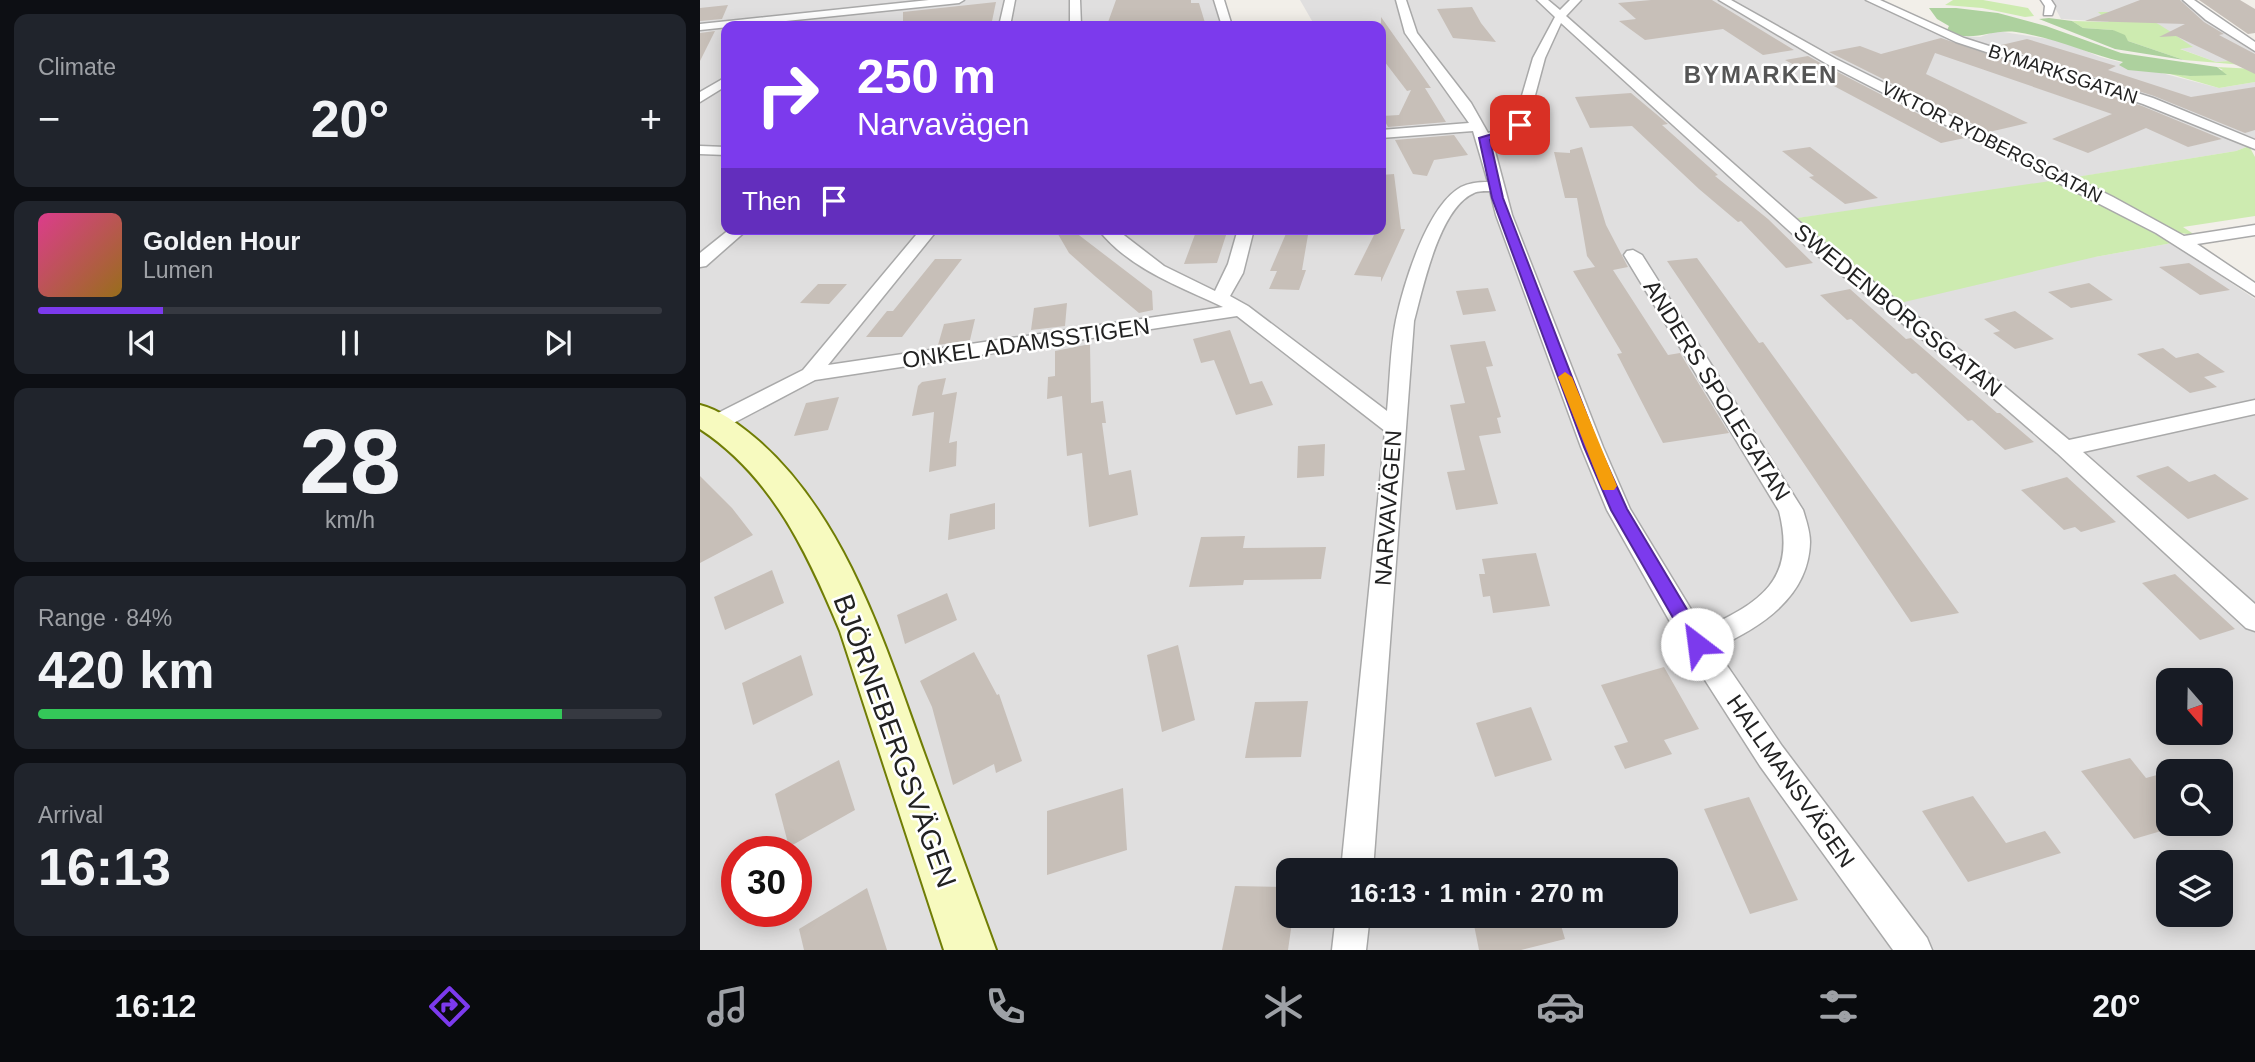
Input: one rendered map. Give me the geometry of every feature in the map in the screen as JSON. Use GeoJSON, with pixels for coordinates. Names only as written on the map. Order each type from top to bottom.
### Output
{"type":"FeatureCollection","features":[{"type":"Feature","properties":{"kind":"street"},"geometry":{"type":"LineString","coordinates":[[760,21],[959,0]]}},
{"type":"Feature","properties":{"kind":"street"},"geometry":{"type":"LineString","coordinates":[[1006,21],[1010,0]]}},
{"type":"Feature","properties":{"kind":"street"},"geometry":{"type":"LineString","coordinates":[[1075,0],[1076,21]]}},
{"type":"Feature","properties":{"kind":"street"},"geometry":{"type":"LineString","coordinates":[[1219,0],[1225,21]]}},
{"type":"Feature","properties":{"kind":"street","name":"HALLMANSVÄGEN"},"geometry":{"type":"LineString","coordinates":[[1401,0],[1412,33],[1481,132],[1495,186],[1591,447],[1619,510],[1697,644],[1771,756],[1853,870],[1915,950]]}},
{"type":"Feature","properties":{"kind":"street","name":"SWEDENBORGSGATAN"},"geometry":{"type":"LineString","coordinates":[[1542,0],[1814,244],[1968,366],[2255,620]]}},
{"type":"Feature","properties":{"kind":"street"},"geometry":{"type":"LineString","coordinates":[[1386,134],[1512,131],[1520,125],[1546,34],[1559,15],[1576,0]]}},
{"type":"Feature","properties":{"kind":"street","name":"VIKTOR RYDBERGSGATAN"},"geometry":{"type":"LineString","coordinates":[[1724,0],[1789,39],[2111,203],[2181,242],[2255,292]]}},
{"type":"Feature","properties":{"kind":"street","name":"BYMARKSGATAN"},"geometry":{"type":"LineString","coordinates":[[1871,0],[1949,36],[2148,101],[2255,145]]}},
{"type":"Feature","properties":{"kind":"street"},"geometry":{"type":"LineString","coordinates":[[2046,0],[2050,6],[2048,13]]}},
{"type":"Feature","properties":{"kind":"street"},"geometry":{"type":"LineString","coordinates":[[2188,0],[2210,18],[2255,47]]}},
{"type":"Feature","properties":{"kind":"street"},"geometry":{"type":"LineString","coordinates":[[700,27],[721,25]]}},
{"type":"Feature","properties":{"kind":"street"},"geometry":{"type":"LineString","coordinates":[[700,98],[721,83]]}},
{"type":"Feature","properties":{"kind":"street"},"geometry":{"type":"LineString","coordinates":[[700,150],[721,151]]}},
{"type":"Feature","properties":{"kind":"street","name":"NARVAVÄGEN"},"geometry":{"type":"LineString","coordinates":[[1358,858],[1405,321],[1423,253],[1460,196],[1469,189],[1495,186]]}},
{"type":"Feature","properties":{"kind":"street"},"geometry":{"type":"LineString","coordinates":[[2181,242],[2255,230]]}},
{"type":"Feature","properties":{"kind":"street"},"geometry":{"type":"LineString","coordinates":[[700,262],[733,235]]}},
{"type":"Feature","properties":{"kind":"street"},"geometry":{"type":"LineString","coordinates":[[708,419],[810,374],[925,235]]}},
{"type":"Feature","properties":{"kind":"street"},"geometry":{"type":"LineString","coordinates":[[1113,235],[1133,253],[1176,280],[1220,297],[1241,310],[1394,427]]}},
{"type":"Feature","properties":{"kind":"street"},"geometry":{"type":"LineString","coordinates":[[1220,297],[1234,274],[1244,235]]}},
{"type":"Feature","properties":{"kind":"street","name":"ANDERS SPOLEGATAN"},"geometry":{"type":"LineString","coordinates":[[1633,255],[1791,509],[1798,542],[1791,575],[1772,602],[1737,627],[1697,644]]}},
{"type":"Feature","properties":{"kind":"street","name":"ONKEL ADAMSSTIGEN"},"geometry":{"type":"LineString","coordinates":[[810,374],[1241,310]]}},
{"type":"Feature","properties":{"kind":"street"},"geometry":{"type":"LineString","coordinates":[[2064,449],[2255,407]]}},
{"type":"Feature","properties":{"kind":"street","name":"BJÖRNEBERGSVÄGEN"},"geometry":{"type":"LineString","coordinates":[[708,419],[753,453],[791,497],[843,590],[860,631],[970,950]]}},
{"type":"Feature","properties":{"kind":"street"},"geometry":{"type":"LineString","coordinates":[[1349,950],[1352,928]]}},
{"type":"Feature","properties":{"kind":"shaded area"},"geometry":{"type":"Polygon","coordinates":[[[700,0],[1219,0],[1225,21],[721,21],[721,235],[1386,235],[1386,21],[1312,21],[1300,0],[1864,0],[1937,33],[2110,91],[2249,146],[2236,151],[1987,192],[1798,218],[2095,257],[2172,243],[2255,299],[2255,950],[700,950],[700,0]]]}},
{"type":"Feature","properties":{"kind":"shaded area"},"geometry":{"type":"Polygon","coordinates":[[[2051,0],[2182,0],[2255,51],[2255,59],[2216,62],[2178,48],[2192,47],[2110,22],[2061,19],[2051,0]]]}},
{"type":"Feature","properties":{"kind":"shaded area"},"geometry":{"type":"Polygon","coordinates":[[[1997,31],[2062,41],[2100,57],[2219,88],[2255,82],[2255,142],[1957,36],[1980,37],[1997,31]]]}},
{"type":"Feature","properties":{"kind":"green space"},"geometry":{"type":"Polygon","coordinates":[[[1953,0],[1983,0],[2028,8],[2034,16],[1945,5],[1953,0]]]}},
{"type":"Feature","properties":{"kind":"green space"},"geometry":{"type":"Polygon","coordinates":[[[1929,8],[1998,13],[2046,26],[2121,53],[2217,67],[2227,75],[2190,76],[2128,70],[2119,65],[2123,62],[2016,32],[1956,35],[1946,32],[1949,26],[1937,19],[1929,8]]]}},
{"type":"Feature","properties":{"kind":"green space"},"geometry":{"type":"Polygon","coordinates":[[[2098,12],[2128,13],[2149,19],[2193,47],[2180,49],[2216,62],[2255,59],[2255,66],[2184,60],[2128,41],[2113,30],[2083,28],[2072,21],[2109,22],[2098,12]]]}},
{"type":"Feature","properties":{"kind":"green space"},"geometry":{"type":"Polygon","coordinates":[[[2039,19],[2072,21],[2083,28],[2113,30],[2125,35],[2128,41],[2184,60],[2115,49],[2039,19]]]}},
{"type":"Feature","properties":{"kind":"green space"},"geometry":{"type":"Polygon","coordinates":[[[2217,67],[2255,69],[2255,82],[2219,88],[2167,73],[2190,76],[2223,70],[2217,67]]]}},
{"type":"Feature","properties":{"kind":"green space"},"geometry":{"type":"Polygon","coordinates":[[[2249,146],[2255,157],[2255,216],[2183,227],[2195,235],[2172,232],[2070,178],[2236,151],[2249,146]]]}},
{"type":"Feature","properties":{"kind":"green space"},"geometry":{"type":"Polygon","coordinates":[[[2057,180],[2172,243],[2095,257],[1900,303],[1797,218],[2057,180]]]}},
{"type":"Feature","properties":{"kind":"building"},"geometry":{"type":"Polygon","coordinates":[[[1116,0],[1191,0],[1191,3],[1199,3],[1204,21],[1108,21],[1116,0]]]}},
{"type":"Feature","properties":{"kind":"building"},"geometry":{"type":"Polygon","coordinates":[[[1712,0],[1794,50],[1763,55],[1723,29],[1645,40],[1619,21],[1636,19],[1618,3],[1712,0]]]}},
{"type":"Feature","properties":{"kind":"building"},"geometry":{"type":"Polygon","coordinates":[[[2140,0],[2180,0],[2204,22],[2224,34],[2219,35],[2255,54],[2255,74],[2176,36],[2159,37],[2185,24],[2085,21],[2140,0]]]}},
{"type":"Feature","properties":{"kind":"building"},"geometry":{"type":"Polygon","coordinates":[[[2199,0],[2240,0],[2255,9],[2255,33],[2248,34],[2199,0]]]}},
{"type":"Feature","properties":{"kind":"building"},"geometry":{"type":"Polygon","coordinates":[[[996,2],[992,21],[903,21],[903,12],[996,2]]]}},
{"type":"Feature","properties":{"kind":"building"},"geometry":{"type":"Polygon","coordinates":[[[728,5],[722,19],[700,21],[700,8],[728,5]]]}},
{"type":"Feature","properties":{"kind":"building"},"geometry":{"type":"Polygon","coordinates":[[[1472,7],[1496,42],[1453,38],[1437,9],[1472,7]]]}},
{"type":"Feature","properties":{"kind":"building"},"geometry":{"type":"Polygon","coordinates":[[[1386,24],[1431,88],[1425,88],[1446,122],[1388,127],[1386,116],[1399,115],[1411,90],[1407,91],[1386,64],[1386,24]]]}},
{"type":"Feature","properties":{"kind":"building"},"geometry":{"type":"Polygon","coordinates":[[[715,31],[700,61],[700,33],[715,31]]]}},
{"type":"Feature","properties":{"kind":"building"},"geometry":{"type":"Polygon","coordinates":[[[1941,38],[2142,106],[2222,139],[2188,147],[2146,128],[2088,153],[2052,139],[2112,114],[1935,53],[1926,74],[2028,123],[1989,132],[1829,52],[1860,46],[1881,54],[1941,38]]]}},
{"type":"Feature","properties":{"kind":"building"},"geometry":{"type":"Polygon","coordinates":[[[2027,39],[2116,66],[2108,70],[2191,97],[2255,87],[2255,130],[2245,133],[2154,96],[1997,46],[2027,39]]]}},
{"type":"Feature","properties":{"kind":"building"},"geometry":{"type":"Polygon","coordinates":[[[1808,56],[1965,138],[1941,143],[1785,60],[1808,56]]]}},
{"type":"Feature","properties":{"kind":"building"},"geometry":{"type":"Polygon","coordinates":[[[1631,93],[1668,124],[1662,125],[1718,175],[1715,176],[1768,219],[1813,263],[1786,268],[1741,221],[1738,222],[1699,189],[1632,126],[1590,128],[1575,97],[1631,93]]]}},
{"type":"Feature","properties":{"kind":"building"},"geometry":{"type":"Polygon","coordinates":[[[1454,135],[1468,155],[1434,160],[1427,176],[1413,174],[1395,140],[1454,135]]]}},
{"type":"Feature","properties":{"kind":"building"},"geometry":{"type":"Polygon","coordinates":[[[1582,147],[1606,225],[1628,267],[1613,270],[1668,355],[1680,353],[1729,433],[1663,443],[1617,354],[1622,353],[1573,271],[1595,267],[1587,256],[1577,198],[1565,198],[1554,152],[1570,153],[1570,150],[1582,147]]]}},
{"type":"Feature","properties":{"kind":"building"},"geometry":{"type":"Polygon","coordinates":[[[1810,147],[1878,198],[1845,204],[1809,177],[1814,176],[1782,151],[1810,147]]]}},
{"type":"Feature","properties":{"kind":"building"},"geometry":{"type":"Polygon","coordinates":[[[1394,174],[1401,229],[1405,229],[1381,282],[1381,277],[1354,275],[1374,235],[1386,235],[1386,175],[1394,174]]]}},
{"type":"Feature","properties":{"kind":"building"},"geometry":{"type":"Polygon","coordinates":[[[1058,235],[1079,235],[1152,291],[1153,310],[1139,313],[1069,253],[1058,235]]]}},
{"type":"Feature","properties":{"kind":"building"},"geometry":{"type":"Polygon","coordinates":[[[1195,235],[1226,235],[1217,263],[1184,264],[1195,235]]]}},
{"type":"Feature","properties":{"kind":"building"},"geometry":{"type":"Polygon","coordinates":[[[1285,235],[1308,235],[1302,270],[1306,270],[1299,290],[1269,289],[1277,271],[1270,271],[1285,235]]]}},
{"type":"Feature","properties":{"kind":"building"},"geometry":{"type":"Polygon","coordinates":[[[1697,258],[1759,343],[1763,342],[1959,613],[1911,622],[1667,261],[1697,258]]]}},
{"type":"Feature","properties":{"kind":"building"},"geometry":{"type":"Polygon","coordinates":[[[935,259],[962,259],[902,337],[866,337],[887,311],[893,311],[935,259]]]}},
{"type":"Feature","properties":{"kind":"building"},"geometry":{"type":"Polygon","coordinates":[[[2189,263],[2230,290],[2200,295],[2159,267],[2189,263]]]}},
{"type":"Feature","properties":{"kind":"building"},"geometry":{"type":"Polygon","coordinates":[[[2089,283],[2113,300],[2071,308],[2048,292],[2089,283]]]}},
{"type":"Feature","properties":{"kind":"building"},"geometry":{"type":"Polygon","coordinates":[[[818,284],[847,284],[829,304],[800,303],[818,284]]]}},
{"type":"Feature","properties":{"kind":"building"},"geometry":{"type":"Polygon","coordinates":[[[1488,288],[1496,311],[1463,315],[1456,291],[1488,288]]]}},
{"type":"Feature","properties":{"kind":"building"},"geometry":{"type":"Polygon","coordinates":[[[1850,289],[1906,339],[1911,338],[2034,442],[2005,450],[1820,295],[1850,289]]]}},
{"type":"Feature","properties":{"kind":"building"},"geometry":{"type":"Polygon","coordinates":[[[1067,303],[1065,326],[1031,330],[1034,308],[1067,303]]]}},
{"type":"Feature","properties":{"kind":"building"},"geometry":{"type":"Polygon","coordinates":[[[2015,311],[2054,339],[2015,349],[1993,333],[2000,331],[1984,319],[2015,311]]]}},
{"type":"Feature","properties":{"kind":"building"},"geometry":{"type":"Polygon","coordinates":[[[975,319],[970,340],[938,345],[944,324],[975,319]]]}},
{"type":"Feature","properties":{"kind":"building"},"geometry":{"type":"Polygon","coordinates":[[[1230,330],[1250,384],[1262,381],[1273,405],[1236,415],[1214,360],[1201,363],[1193,339],[1230,330]]]}},
{"type":"Feature","properties":{"kind":"building"},"geometry":{"type":"Polygon","coordinates":[[[1485,341],[1493,366],[1486,367],[1501,417],[1497,418],[1501,433],[1479,436],[1498,504],[1456,510],[1447,472],[1465,470],[1450,405],[1465,403],[1450,345],[1485,341]]]}},
{"type":"Feature","properties":{"kind":"building"},"geometry":{"type":"Polygon","coordinates":[[[1090,344],[1091,403],[1103,401],[1106,423],[1102,423],[1109,475],[1131,470],[1138,515],[1089,527],[1082,453],[1067,456],[1062,396],[1047,399],[1048,377],[1055,376],[1055,351],[1090,344]]]}},
{"type":"Feature","properties":{"kind":"building"},"geometry":{"type":"Polygon","coordinates":[[[2163,348],[2176,358],[2198,353],[2225,372],[2204,377],[2217,387],[2190,393],[2137,354],[2163,348]]]}},
{"type":"Feature","properties":{"kind":"building"},"geometry":{"type":"Polygon","coordinates":[[[946,378],[942,395],[957,392],[949,443],[957,441],[956,466],[929,472],[934,412],[912,416],[918,386],[922,382],[946,378]]]}},
{"type":"Feature","properties":{"kind":"building"},"geometry":{"type":"Polygon","coordinates":[[[839,397],[828,430],[794,436],[806,403],[839,397]]]}},
{"type":"Feature","properties":{"kind":"building"},"geometry":{"type":"Polygon","coordinates":[[[1325,444],[1324,476],[1297,478],[1298,446],[1325,444]]]}},
{"type":"Feature","properties":{"kind":"building"},"geometry":{"type":"Polygon","coordinates":[[[2168,466],[2189,482],[2215,474],[2249,499],[2188,519],[2136,476],[2168,466]]]}},
{"type":"Feature","properties":{"kind":"building"},"geometry":{"type":"Polygon","coordinates":[[[700,476],[732,508],[753,535],[700,563],[700,476]]]}},
{"type":"Feature","properties":{"kind":"building"},"geometry":{"type":"Polygon","coordinates":[[[2067,477],[2116,522],[2081,532],[2075,527],[2064,530],[2021,490],[2067,477]]]}},
{"type":"Feature","properties":{"kind":"building"},"geometry":{"type":"Polygon","coordinates":[[[995,503],[995,529],[948,540],[950,514],[995,503]]]}},
{"type":"Feature","properties":{"kind":"building"},"geometry":{"type":"Polygon","coordinates":[[[1245,536],[1243,548],[1326,547],[1321,579],[1244,580],[1243,585],[1189,587],[1201,537],[1245,536]]]}},
{"type":"Feature","properties":{"kind":"building"},"geometry":{"type":"Polygon","coordinates":[[[1536,553],[1550,606],[1493,613],[1490,596],[1483,597],[1479,574],[1485,574],[1482,559],[1536,553]]]}},
{"type":"Feature","properties":{"kind":"building"},"geometry":{"type":"Polygon","coordinates":[[[772,570],[784,603],[725,630],[714,597],[772,570]]]}},
{"type":"Feature","properties":{"kind":"building"},"geometry":{"type":"Polygon","coordinates":[[[2175,574],[2235,629],[2200,640],[2142,583],[2175,574]]]}},
{"type":"Feature","properties":{"kind":"building"},"geometry":{"type":"Polygon","coordinates":[[[947,593],[957,620],[905,644],[897,615],[947,593]]]}},
{"type":"Feature","properties":{"kind":"building"},"geometry":{"type":"Polygon","coordinates":[[[1178,645],[1195,720],[1162,732],[1147,655],[1178,645]]]}},
{"type":"Feature","properties":{"kind":"building"},"geometry":{"type":"Polygon","coordinates":[[[974,652],[997,695],[999,694],[1022,761],[996,773],[994,764],[953,785],[932,707],[920,681],[974,652]]]}},
{"type":"Feature","properties":{"kind":"building"},"geometry":{"type":"Polygon","coordinates":[[[801,655],[813,695],[753,725],[742,683],[801,655]]]}},
{"type":"Feature","properties":{"kind":"building"},"geometry":{"type":"Polygon","coordinates":[[[1664,667],[1699,729],[1664,740],[1672,754],[1625,769],[1614,746],[1628,742],[1601,685],[1664,667]]]}},
{"type":"Feature","properties":{"kind":"building"},"geometry":{"type":"Polygon","coordinates":[[[1308,701],[1301,757],[1245,758],[1255,702],[1308,701]]]}},
{"type":"Feature","properties":{"kind":"building"},"geometry":{"type":"Polygon","coordinates":[[[1531,707],[1552,760],[1495,777],[1476,723],[1531,707]]]}},
{"type":"Feature","properties":{"kind":"building"},"geometry":{"type":"Polygon","coordinates":[[[2130,758],[2146,778],[2156,775],[2156,833],[2134,839],[2081,771],[2130,758]]]}},
{"type":"Feature","properties":{"kind":"building"},"geometry":{"type":"Polygon","coordinates":[[[839,760],[855,810],[809,836],[786,836],[775,794],[839,760]]]}},
{"type":"Feature","properties":{"kind":"building"},"geometry":{"type":"Polygon","coordinates":[[[1123,788],[1127,850],[1047,875],[1047,811],[1123,788]]]}},
{"type":"Feature","properties":{"kind":"building"},"geometry":{"type":"Polygon","coordinates":[[[1973,796],[2006,843],[2045,831],[2061,853],[1968,882],[1922,811],[1973,796]]]}},
{"type":"Feature","properties":{"kind":"building"},"geometry":{"type":"Polygon","coordinates":[[[1749,797],[1798,900],[1750,914],[1704,809],[1749,797]]]}},
{"type":"Feature","properties":{"kind":"building"},"geometry":{"type":"Polygon","coordinates":[[[1235,886],[1276,887],[1276,928],[1291,928],[1288,950],[1222,950],[1235,886]]]}},
{"type":"Feature","properties":{"kind":"building"},"geometry":{"type":"Polygon","coordinates":[[[867,888],[887,950],[804,950],[799,929],[812,927],[812,921],[867,888]]]}},
{"type":"Feature","properties":{"kind":"building"},"geometry":{"type":"Polygon","coordinates":[[[1475,928],[1562,928],[1565,939],[1521,950],[1479,950],[1475,928]]]}},
{"type":"Feature","properties":{"kind":"slow traffic"},"geometry":{"type":"LineString","coordinates":[[1565,377],[1609,486]]}},
{"type":"Feature","properties":{"kind":"district","name":"BYMARKEN"},"geometry":{"type":"Point","coordinates":[1761,74]}},
{"type":"Feature","properties":{"kind":"route"},"geometry":{"type":"LineString","coordinates":[[1520,125],[1499,136],[1484,138],[1497,198],[1591,447],[1619,510],[1697,644]]}}]}
